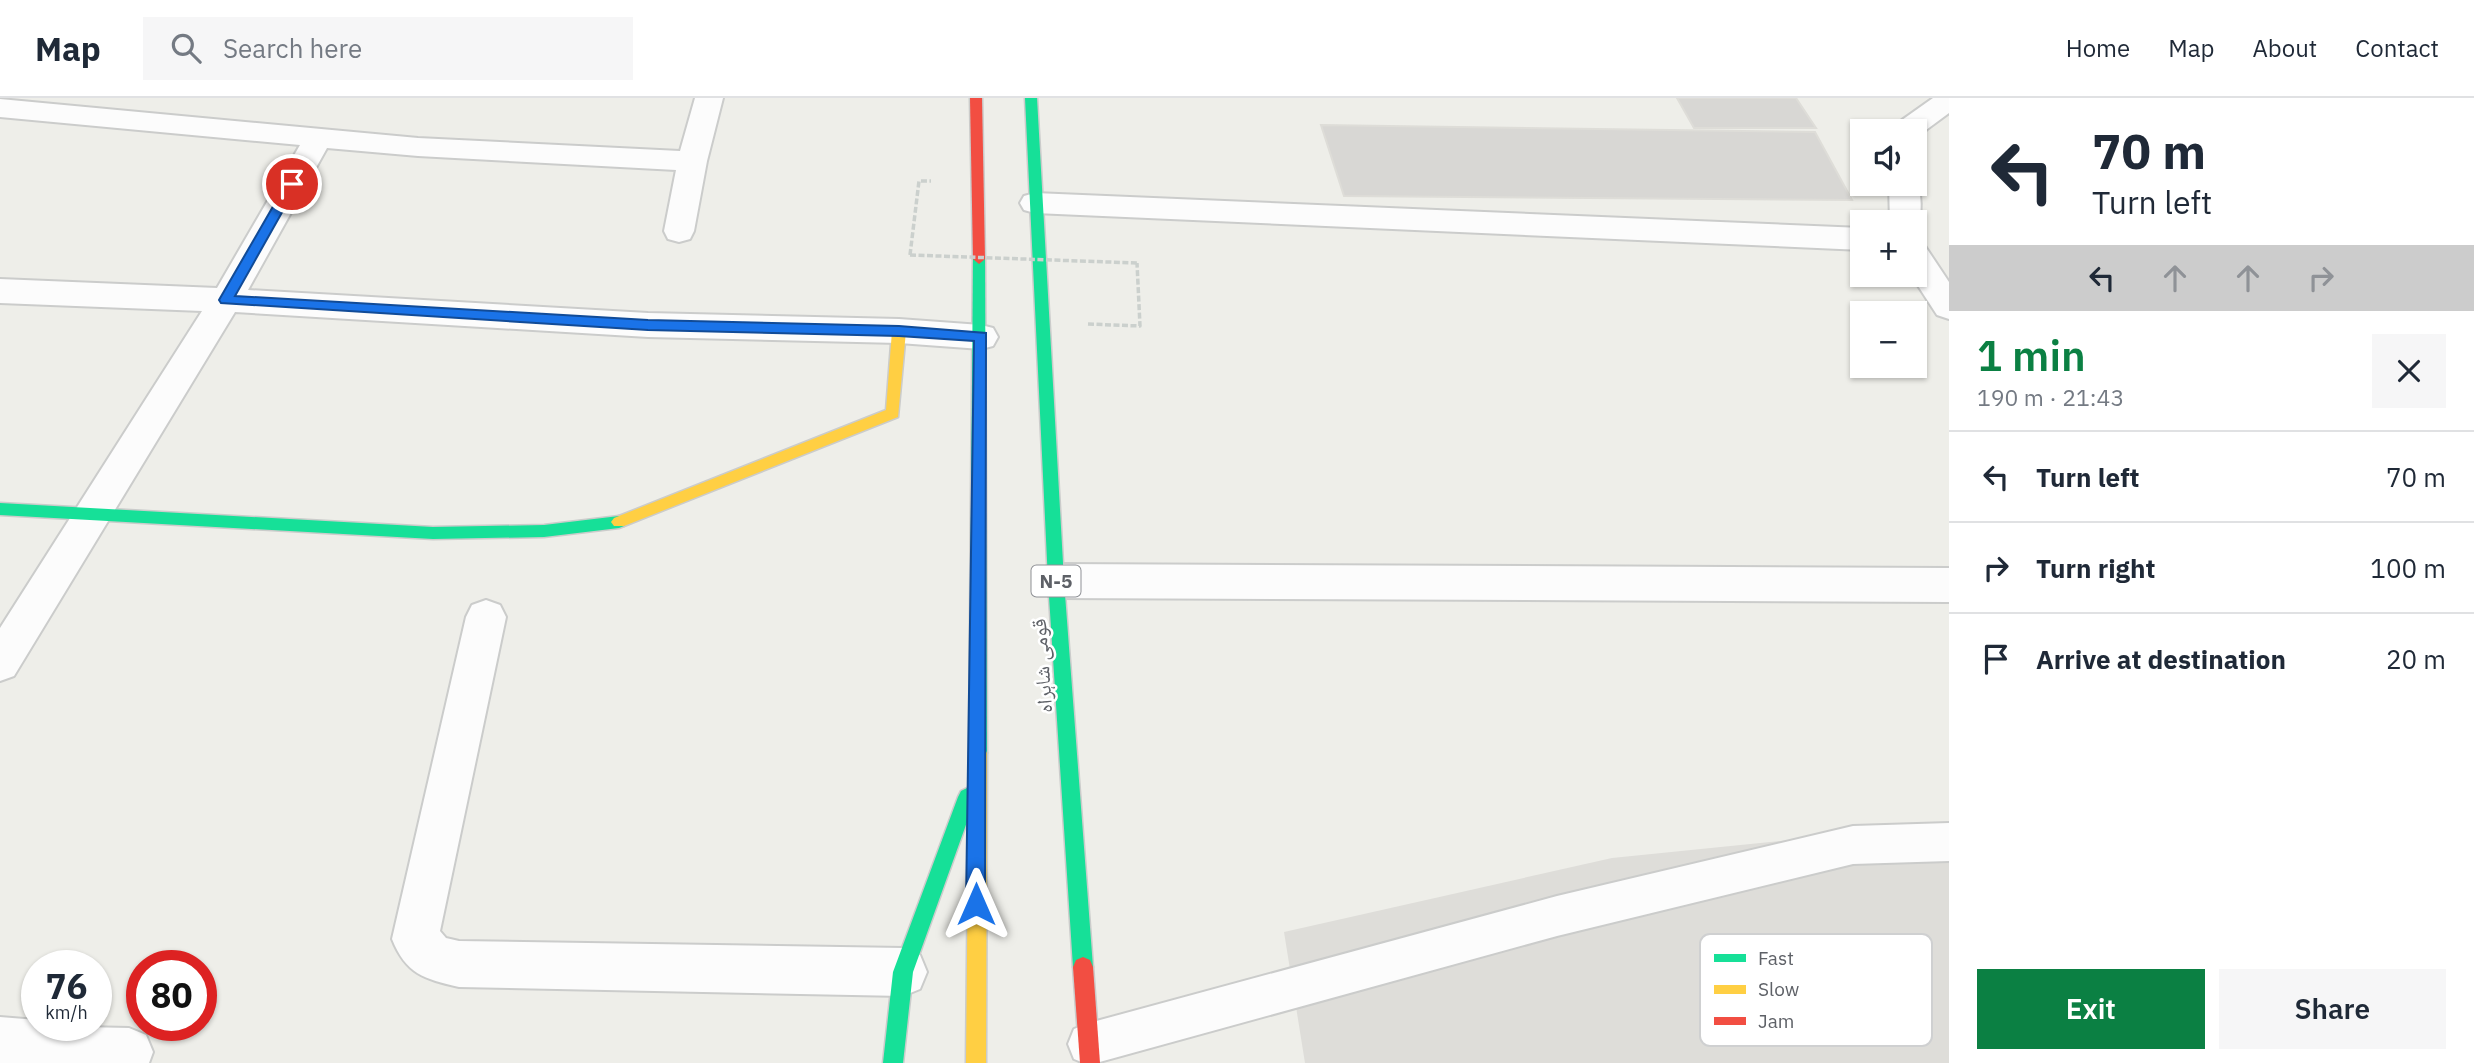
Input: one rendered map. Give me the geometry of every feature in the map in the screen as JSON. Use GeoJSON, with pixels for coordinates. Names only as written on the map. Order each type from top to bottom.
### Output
{"type":"FeatureCollection","features":[{"type":"Feature","properties":{"kind":"main road"},"geometry":{"type":"LineString","coordinates":[[976,98],[981,337],[976,1063]]}},
{"type":"Feature","properties":{"kind":"main road","name":"قومی شاہراہ"},"geometry":{"type":"LineString","coordinates":[[1031,98],[1056,581],[1089,1053]]}},
{"type":"Feature","properties":{"kind":"main road"},"geometry":{"type":"LineString","coordinates":[[0,509],[433,533],[544,531],[624,521],[893,413],[899,331]]}},
{"type":"Feature","properties":{"kind":"main road"},"geometry":{"type":"LineString","coordinates":[[893,1063],[903,972],[976,772]]}},
{"type":"Feature","properties":{"kind":"street"},"geometry":{"type":"LineString","coordinates":[[679,231],[692,161],[709,98]]}},
{"type":"Feature","properties":{"kind":"street"},"geometry":{"type":"LineString","coordinates":[[1922,119],[1949,100]]}},
{"type":"Feature","properties":{"kind":"street"},"geometry":{"type":"LineString","coordinates":[[0,108],[418,146],[692,161]]}},
{"type":"Feature","properties":{"kind":"street"},"geometry":{"type":"LineString","coordinates":[[0,663],[226,300],[318,137]]}},
{"type":"Feature","properties":{"kind":"street"},"geometry":{"type":"LineString","coordinates":[[1035,203],[1850,238]]}},
{"type":"Feature","properties":{"kind":"street"},"geometry":{"type":"LineString","coordinates":[[1927,274],[1949,307]]}},
{"type":"Feature","properties":{"kind":"street"},"geometry":{"type":"LineString","coordinates":[[0,290],[226,300],[648,325],[899,331],[981,337]]}},
{"type":"Feature","properties":{"kind":"street"},"geometry":{"type":"LineString","coordinates":[[1056,581],[1949,585]]}},
{"type":"Feature","properties":{"kind":"street"},"geometry":{"type":"LineString","coordinates":[[486,617],[415,939],[433,958],[459,964],[903,972]]}},
{"type":"Feature","properties":{"kind":"street"},"geometry":{"type":"LineString","coordinates":[[0,1041],[129,1052]]}},
{"type":"Feature","properties":{"kind":"lane"},"geometry":{"type":"LineString","coordinates":[[1089,1053],[1557,916],[1853,845],[1949,842]]}},
{"type":"Feature","properties":{"kind":"path"},"geometry":{"type":"LineString","coordinates":[[919,181],[910,255],[1137,263],[1140,326]]}},
{"type":"Feature","properties":{"kind":"shaded area"},"geometry":{"type":"Polygon","coordinates":[[[1949,824],[1949,1063],[1305,1063],[1284,932],[1612,858],[1949,824]]]}},
{"type":"Feature","properties":{"kind":"building"},"geometry":{"type":"Polygon","coordinates":[[[1677,98],[1796,98],[1816,128],[1694,128],[1677,98]]]}},
{"type":"Feature","properties":{"kind":"building"},"geometry":{"type":"Polygon","coordinates":[[[1321,125],[1815,132],[1852,200],[1344,196],[1321,125]]]}},
{"type":"Feature","properties":{"kind":"traffic: fast"},"geometry":{"type":"LineString","coordinates":[[1031,98],[1056,581],[1083,967]]}},
{"type":"Feature","properties":{"kind":"traffic: fast"},"geometry":{"type":"LineString","coordinates":[[978,753],[979,259]]}},
{"type":"Feature","properties":{"kind":"traffic: fast"},"geometry":{"type":"LineString","coordinates":[[0,509],[433,533],[544,531],[619,522]]}},
{"type":"Feature","properties":{"kind":"traffic: fast"},"geometry":{"type":"LineString","coordinates":[[893,1063],[903,972],[967,797]]}},
{"type":"Feature","properties":{"kind":"traffic: slow"},"geometry":{"type":"LineString","coordinates":[[619,522],[893,413],[899,331]]}},
{"type":"Feature","properties":{"kind":"traffic: slow"},"geometry":{"type":"LineString","coordinates":[[976,1063],[978,753]]}},
{"type":"Feature","properties":{"kind":"traffic: jam"},"geometry":{"type":"LineString","coordinates":[[976,98],[979,259]]}},
{"type":"Feature","properties":{"kind":"traffic: jam"},"geometry":{"type":"LineString","coordinates":[[1083,967],[1090,1063]]}},
{"type":"Feature","properties":{"kind":"route"},"geometry":{"type":"LineString","coordinates":[[292,184],[226,300],[648,325],[899,331],[981,337],[976,904]]}}]}
